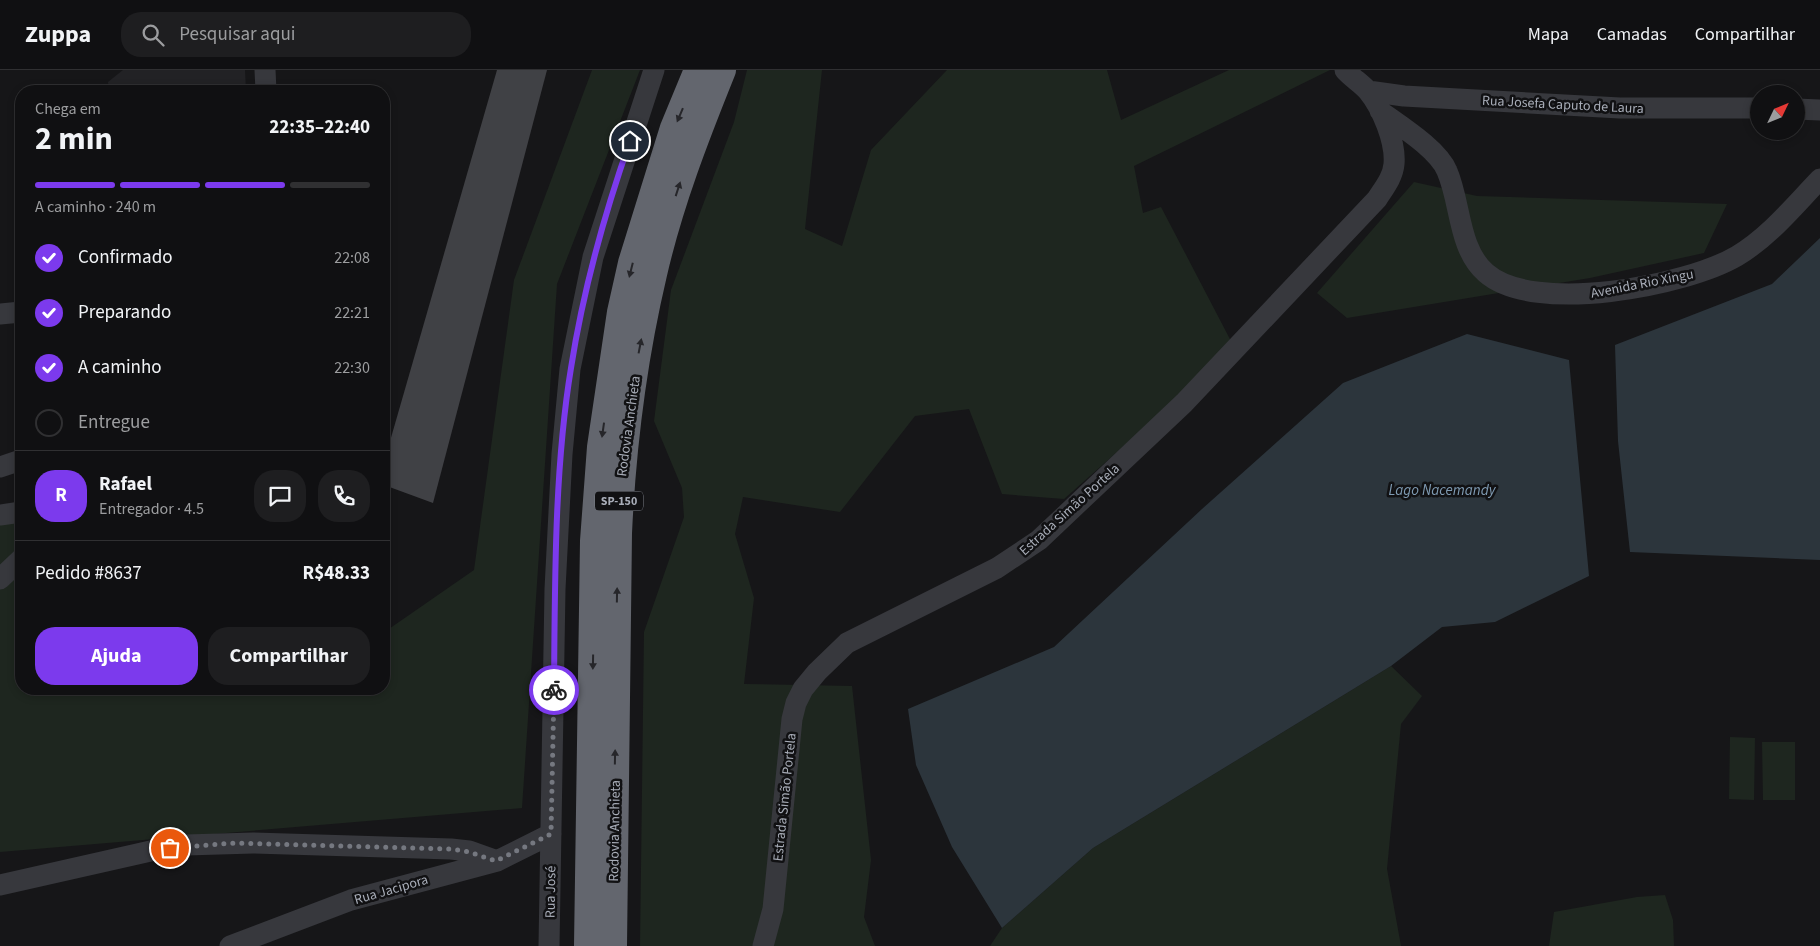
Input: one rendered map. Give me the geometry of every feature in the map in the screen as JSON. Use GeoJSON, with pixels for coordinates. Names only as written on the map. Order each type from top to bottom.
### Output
{"type":"FeatureCollection","features":[{"type":"Feature","properties":{"kind":"highway","name":"Rodovia Anchieta"},"geometry":{"type":"LineString","coordinates":[[588,946],[594,541],[601,447],[620,312],[632,263],[674,128],[698,70]]}},
{"type":"Feature","properties":{"kind":"highway","name":"Rodovia Anchieta"},"geometry":{"type":"LineString","coordinates":[[613,946],[618,533],[621,466],[630,395],[653,274],[692,145],[722,70]]}},
{"type":"Feature","properties":{"kind":"street"},"geometry":{"type":"LineString","coordinates":[[265,70],[266,85]]}},
{"type":"Feature","properties":{"kind":"street","name":"Rua José"},"geometry":{"type":"LineString","coordinates":[[549,946],[555,589],[562,454],[570,369],[593,257],[654,70]]}},
{"type":"Feature","properties":{"kind":"street","name":"Estrada Simão Portela"},"geometry":{"type":"LineString","coordinates":[[763,946],[773,909],[792,719],[803,689],[833,655],[847,643],[997,568],[1032,545],[1190,396],[1377,199],[1389,182],[1394,164],[1392,145],[1380,111],[1368,92],[1345,70]]}},
{"type":"Feature","properties":{"kind":"street","name":"Rua Josefa Caputo de Laura"},"geometry":{"type":"LineString","coordinates":[[1368,92],[1404,96],[1620,108],[1750,108]]}},
{"type":"Feature","properties":{"kind":"street"},"geometry":{"type":"LineString","coordinates":[[1805,109],[1820,110]]}},
{"type":"Feature","properties":{"kind":"street","name":"Avenida Rio Xingu"},"geometry":{"type":"LineString","coordinates":[[1380,111],[1435,155],[1447,170],[1470,252],[1485,272],[1503,285],[1522,290],[1587,295],[1668,281],[1703,272],[1753,246],[1768,234],[1820,179]]}},
{"type":"Feature","properties":{"kind":"street"},"geometry":{"type":"LineString","coordinates":[[0,314],[15,313]]}},
{"type":"Feature","properties":{"kind":"street"},"geometry":{"type":"LineString","coordinates":[[0,468],[15,462]]}},
{"type":"Feature","properties":{"kind":"street"},"geometry":{"type":"LineString","coordinates":[[0,515],[15,513]]}},
{"type":"Feature","properties":{"kind":"street"},"geometry":{"type":"LineString","coordinates":[[0,578],[15,565]]}},
{"type":"Feature","properties":{"kind":"street","name":"Rua Jacipora"},"geometry":{"type":"LineString","coordinates":[[230,946],[352,900],[496,861],[551,834]]}},
{"type":"Feature","properties":{"kind":"street"},"geometry":{"type":"LineString","coordinates":[[0,886],[154,850],[217,843],[451,849],[469,852],[496,861]]}},
{"type":"Feature","properties":{"kind":"shaded area"},"geometry":{"type":"Polygon","coordinates":[[[123,70],[245,70],[246,85],[108,85],[108,82],[123,70]]]}},
{"type":"Feature","properties":{"kind":"shaded area"},"geometry":{"type":"Polygon","coordinates":[[[592,70],[640,70],[557,284],[522,808],[0,852],[0,506],[15,510],[15,695],[390,695],[390,628],[474,570],[514,280],[592,70]]]}},
{"type":"Feature","properties":{"kind":"shaded area"},"geometry":{"type":"Polygon","coordinates":[[[747,70],[822,70],[805,229],[842,246],[871,150],[947,70],[1107,70],[1121,120],[1229,70],[1330,70],[1134,166],[1143,213],[1161,207],[1232,343],[1212,368],[1064,499],[1002,494],[969,409],[915,416],[840,512],[743,497],[735,534],[754,598],[744,684],[852,686],[871,860],[864,917],[875,946],[640,946],[644,632],[684,517],[682,488],[654,421],[671,290],[734,122],[747,70]]]}},
{"type":"Feature","properties":{"kind":"shaded area"},"geometry":{"type":"Polygon","coordinates":[[[1414,182],[1477,196],[1727,204],[1704,253],[1590,278],[1347,318],[1317,293],[1414,182]]]}},
{"type":"Feature","properties":{"kind":"shaded area"},"geometry":{"type":"Polygon","coordinates":[[[1391,666],[1422,696],[1401,724],[1387,869],[1401,946],[990,946],[1002,928],[1093,848],[1391,666]]]}},
{"type":"Feature","properties":{"kind":"shaded area"},"geometry":{"type":"Polygon","coordinates":[[[1730,737],[1755,738],[1754,800],[1729,799],[1730,737]]]}},
{"type":"Feature","properties":{"kind":"shaded area"},"geometry":{"type":"Polygon","coordinates":[[[1762,742],[1795,742],[1795,800],[1763,800],[1762,742]]]}},
{"type":"Feature","properties":{"kind":"shaded area"},"geometry":{"type":"Polygon","coordinates":[[[1665,895],[1673,920],[1674,946],[1549,946],[1554,912],[1637,897],[1665,895]]]}},
{"type":"Feature","properties":{"kind":"water"},"geometry":{"type":"Polygon","coordinates":[[[1820,238],[1820,560],[1630,552],[1618,441],[1615,345],[1772,284],[1820,238]]]}},
{"type":"Feature","properties":{"kind":"water","name":"Lago Nacemandy"},"geometry":{"type":"Polygon","coordinates":[[[1467,334],[1569,360],[1589,576],[1495,622],[1442,627],[1391,666],[1093,848],[1002,928],[952,847],[916,765],[908,709],[1054,647],[1202,509],[1343,383],[1467,334]]]}},
{"type":"Feature","properties":{"kind":"building"},"geometry":{"type":"Polygon","coordinates":[[[497,70],[547,70],[433,503],[390,487],[390,441],[497,70]]]}},
{"type":"Feature","properties":{"kind":"way so far"},"geometry":{"type":"LineString","coordinates":[[170,848],[217,843],[253,843],[451,849],[469,852],[496,861],[551,834],[554,690]]}},
{"type":"Feature","properties":{"kind":"route"},"geometry":{"type":"LineString","coordinates":[[554,690],[555,589],[562,454],[570,369],[593,257],[630,141]]}}]}
